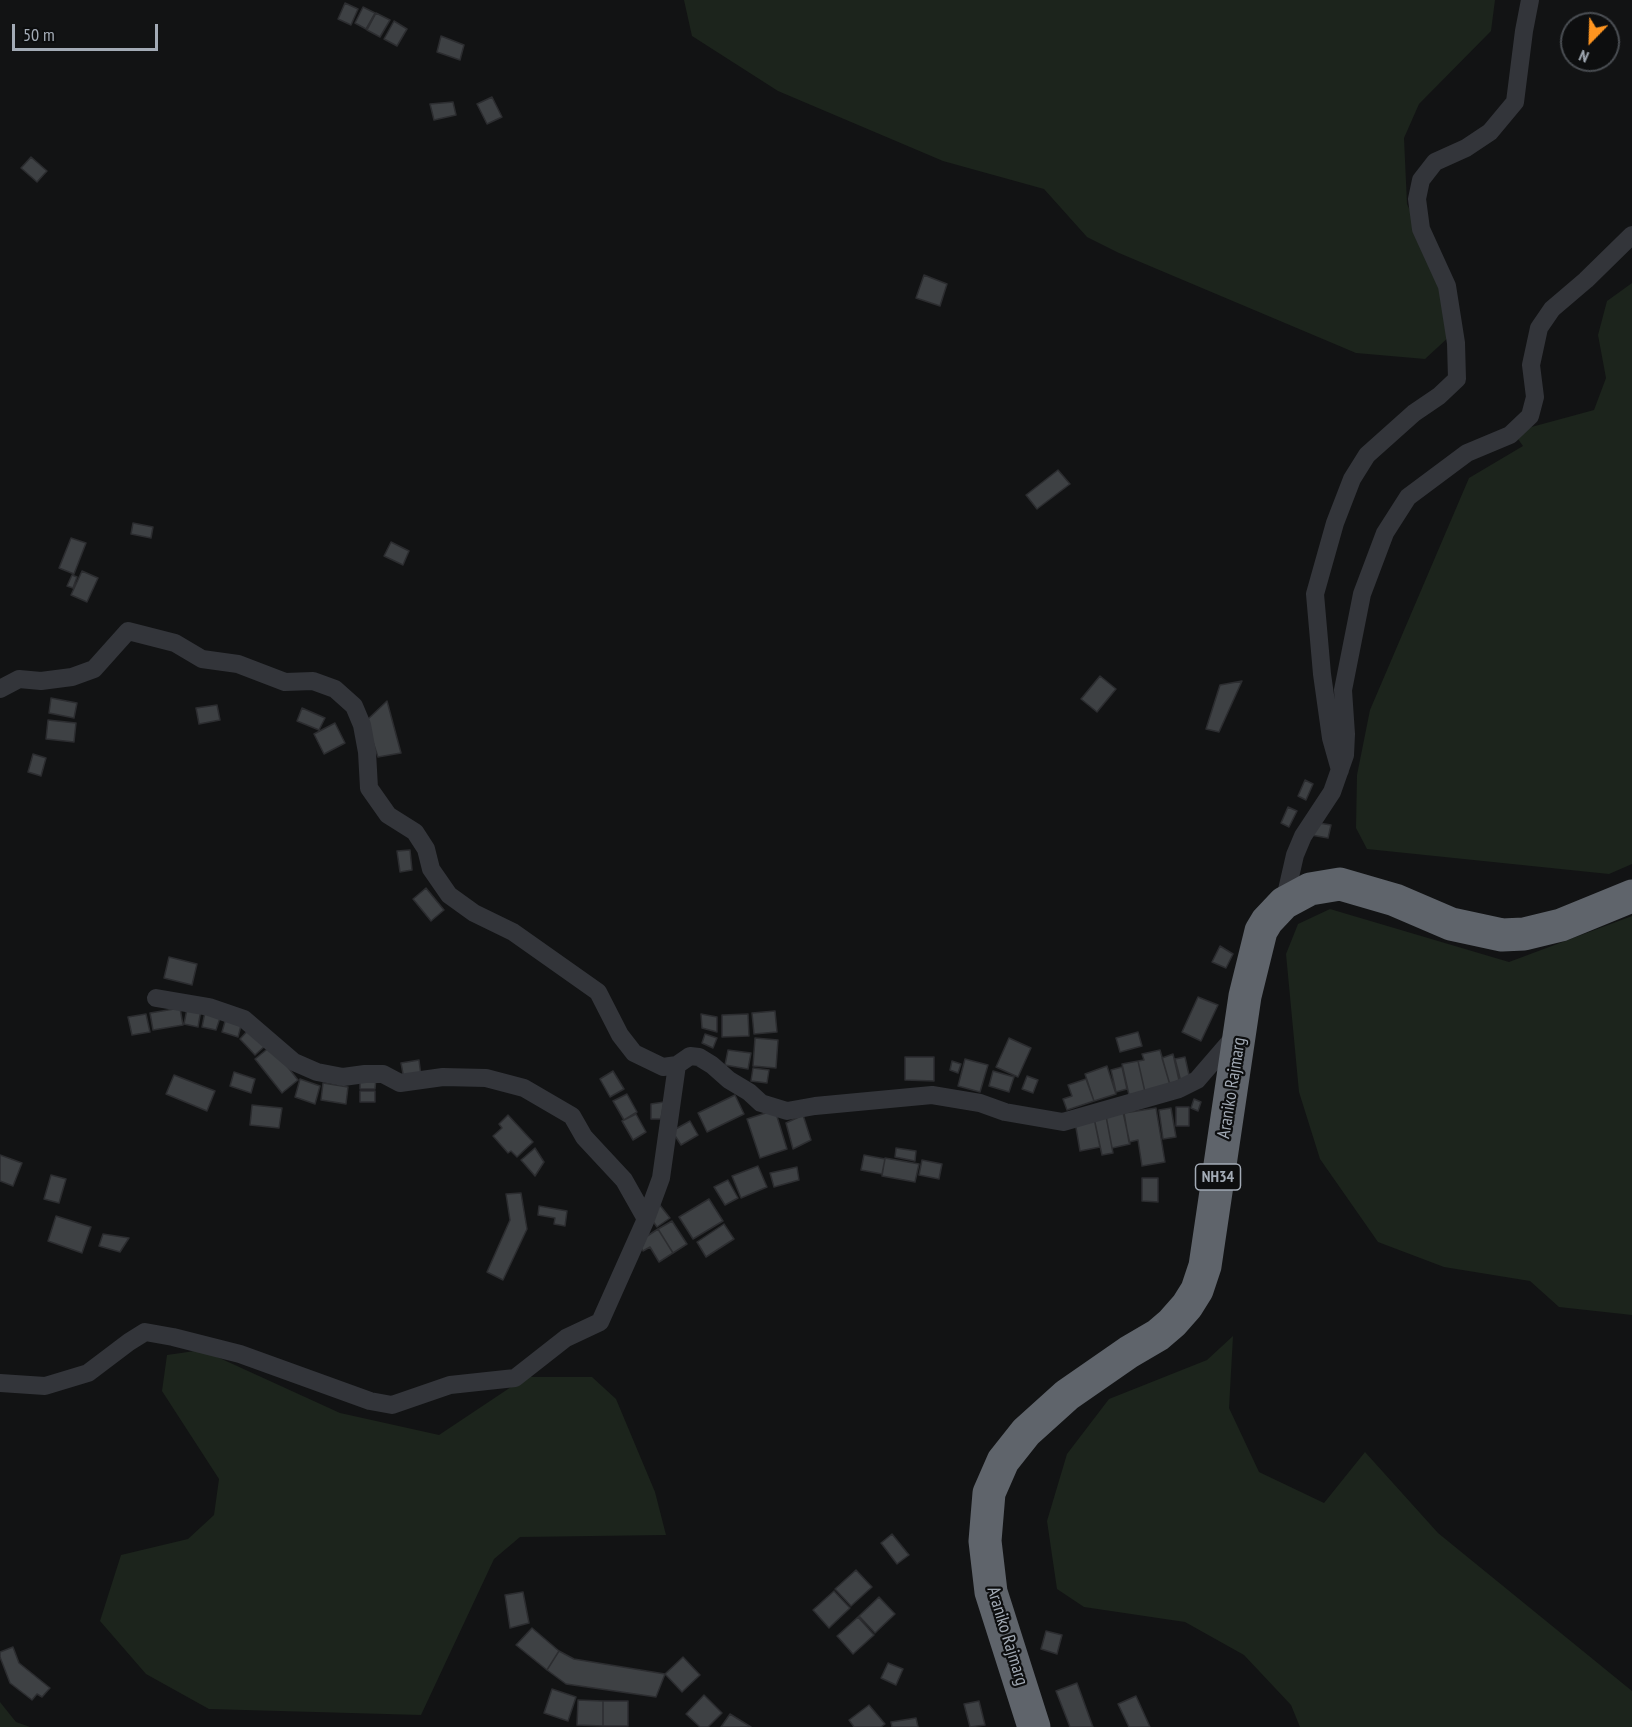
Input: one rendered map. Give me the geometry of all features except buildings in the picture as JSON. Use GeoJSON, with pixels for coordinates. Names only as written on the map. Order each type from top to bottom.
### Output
{"type":"FeatureCollection","features":[{"type":"Feature","properties":{"kind":"highway","name":"Araniko Rajmarg"},"geometry":{"type":"LineString","coordinates":[[1034,1727],[991,1592],[985,1541],[989,1493],[1003,1461],[1026,1432],[1067,1395],[1158,1335],[1187,1306],[1197,1290],[1205,1266],[1245,996],[1261,931],[1267,921],[1284,903],[1310,890],[1340,884],[1395,900],[1451,924],[1502,935],[1524,934],[1561,925],[1632,896]]}},
{"type":"Feature","properties":{"kind":"street"},"geometry":{"type":"LineString","coordinates":[[1340,770],[1331,738],[1322,674],[1315,594],[1335,523],[1352,478],[1367,455],[1457,379],[1456,343],[1447,286],[1421,229],[1417,199],[1421,180],[1435,162],[1466,148],[1490,132],[1515,102],[1530,0]]}},
{"type":"Feature","properties":{"kind":"street"},"geometry":{"type":"LineString","coordinates":[[1284,903],[1295,855],[1303,836],[1332,792],[1345,754],[1343,690],[1362,594],[1384,533],[1408,497],[1467,453],[1510,435],[1530,416],[1535,397],[1531,365],[1539,328],[1552,309],[1632,235]]}},
{"type":"Feature","properties":{"kind":"street"},"geometry":{"type":"LineString","coordinates":[[0,689],[19,679],[41,681],[72,677],[94,669],[128,631],[175,643],[202,659],[238,664],[285,682],[313,681],[335,689],[354,706],[362,725],[367,752],[369,788],[388,815],[415,832],[426,849],[431,869],[449,895],[474,912],[513,932],[598,992],[620,1035],[634,1053],[663,1067],[677,1065],[690,1056],[699,1057],[749,1092],[760,1103],[787,1111],[815,1106],[932,1095],[980,1103],[1005,1112],[1063,1122],[1179,1089],[1197,1080],[1240,1030]]}},
{"type":"Feature","properties":{"kind":"street"},"geometry":{"type":"LineString","coordinates":[[156,998],[209,1007],[244,1019],[294,1062],[316,1072],[344,1077],[382,1074],[400,1083],[443,1077],[486,1078],[524,1088],[572,1116],[584,1137],[624,1180],[646,1220]]}},
{"type":"Feature","properties":{"kind":"street"},"geometry":{"type":"LineString","coordinates":[[0,1383],[45,1386],[88,1373],[145,1332],[240,1354],[370,1401],[392,1405],[450,1385],[515,1378],[566,1338],[600,1322],[646,1220],[661,1178],[677,1065]]}},
{"type":"Feature","properties":{"kind":"shaded area"},"geometry":{"type":"Polygon","coordinates":[[[684,0],[1495,0],[1491,31],[1419,104],[1404,138],[1407,204],[1451,298],[1451,335],[1425,359],[1356,353],[1119,253],[1087,237],[1044,189],[943,161],[778,91],[692,36],[684,0]]]}},
{"type":"Feature","properties":{"kind":"shaded area"},"geometry":{"type":"Polygon","coordinates":[[[1632,283],[1632,864],[1609,874],[1367,849],[1356,828],[1357,775],[1370,710],[1469,478],[1523,446],[1513,432],[1594,410],[1606,378],[1598,335],[1607,301],[1632,283]]]}},
{"type":"Feature","properties":{"kind":"shaded area"},"geometry":{"type":"Polygon","coordinates":[[[1330,909],[1509,962],[1632,916],[1632,1315],[1559,1307],[1530,1281],[1444,1267],[1378,1242],[1320,1159],[1299,1092],[1286,954],[1298,924],[1330,909]]]}},
{"type":"Feature","properties":{"kind":"shaded area"},"geometry":{"type":"Polygon","coordinates":[[[1233,1336],[1229,1408],[1259,1472],[1324,1503],[1365,1452],[1438,1533],[1632,1691],[1632,1727],[1300,1727],[1291,1705],[1244,1655],[1185,1622],[1084,1607],[1057,1589],[1047,1521],[1067,1454],[1109,1399],[1207,1360],[1233,1336]]]}},
{"type":"Feature","properties":{"kind":"shaded area"},"geometry":{"type":"Polygon","coordinates":[[[202,1350],[340,1413],[439,1435],[526,1377],[592,1377],[616,1399],[655,1492],[666,1535],[520,1537],[494,1559],[421,1715],[209,1709],[146,1674],[100,1621],[121,1555],[188,1539],[214,1515],[219,1479],[162,1391],[167,1355],[202,1350]]]}},
{"type":"Feature","properties":{"kind":"shaded area"},"geometry":{"type":"Polygon","coordinates":[[[0,1702],[16,1722],[30,1727],[0,1727],[0,1702]]]}}]}
